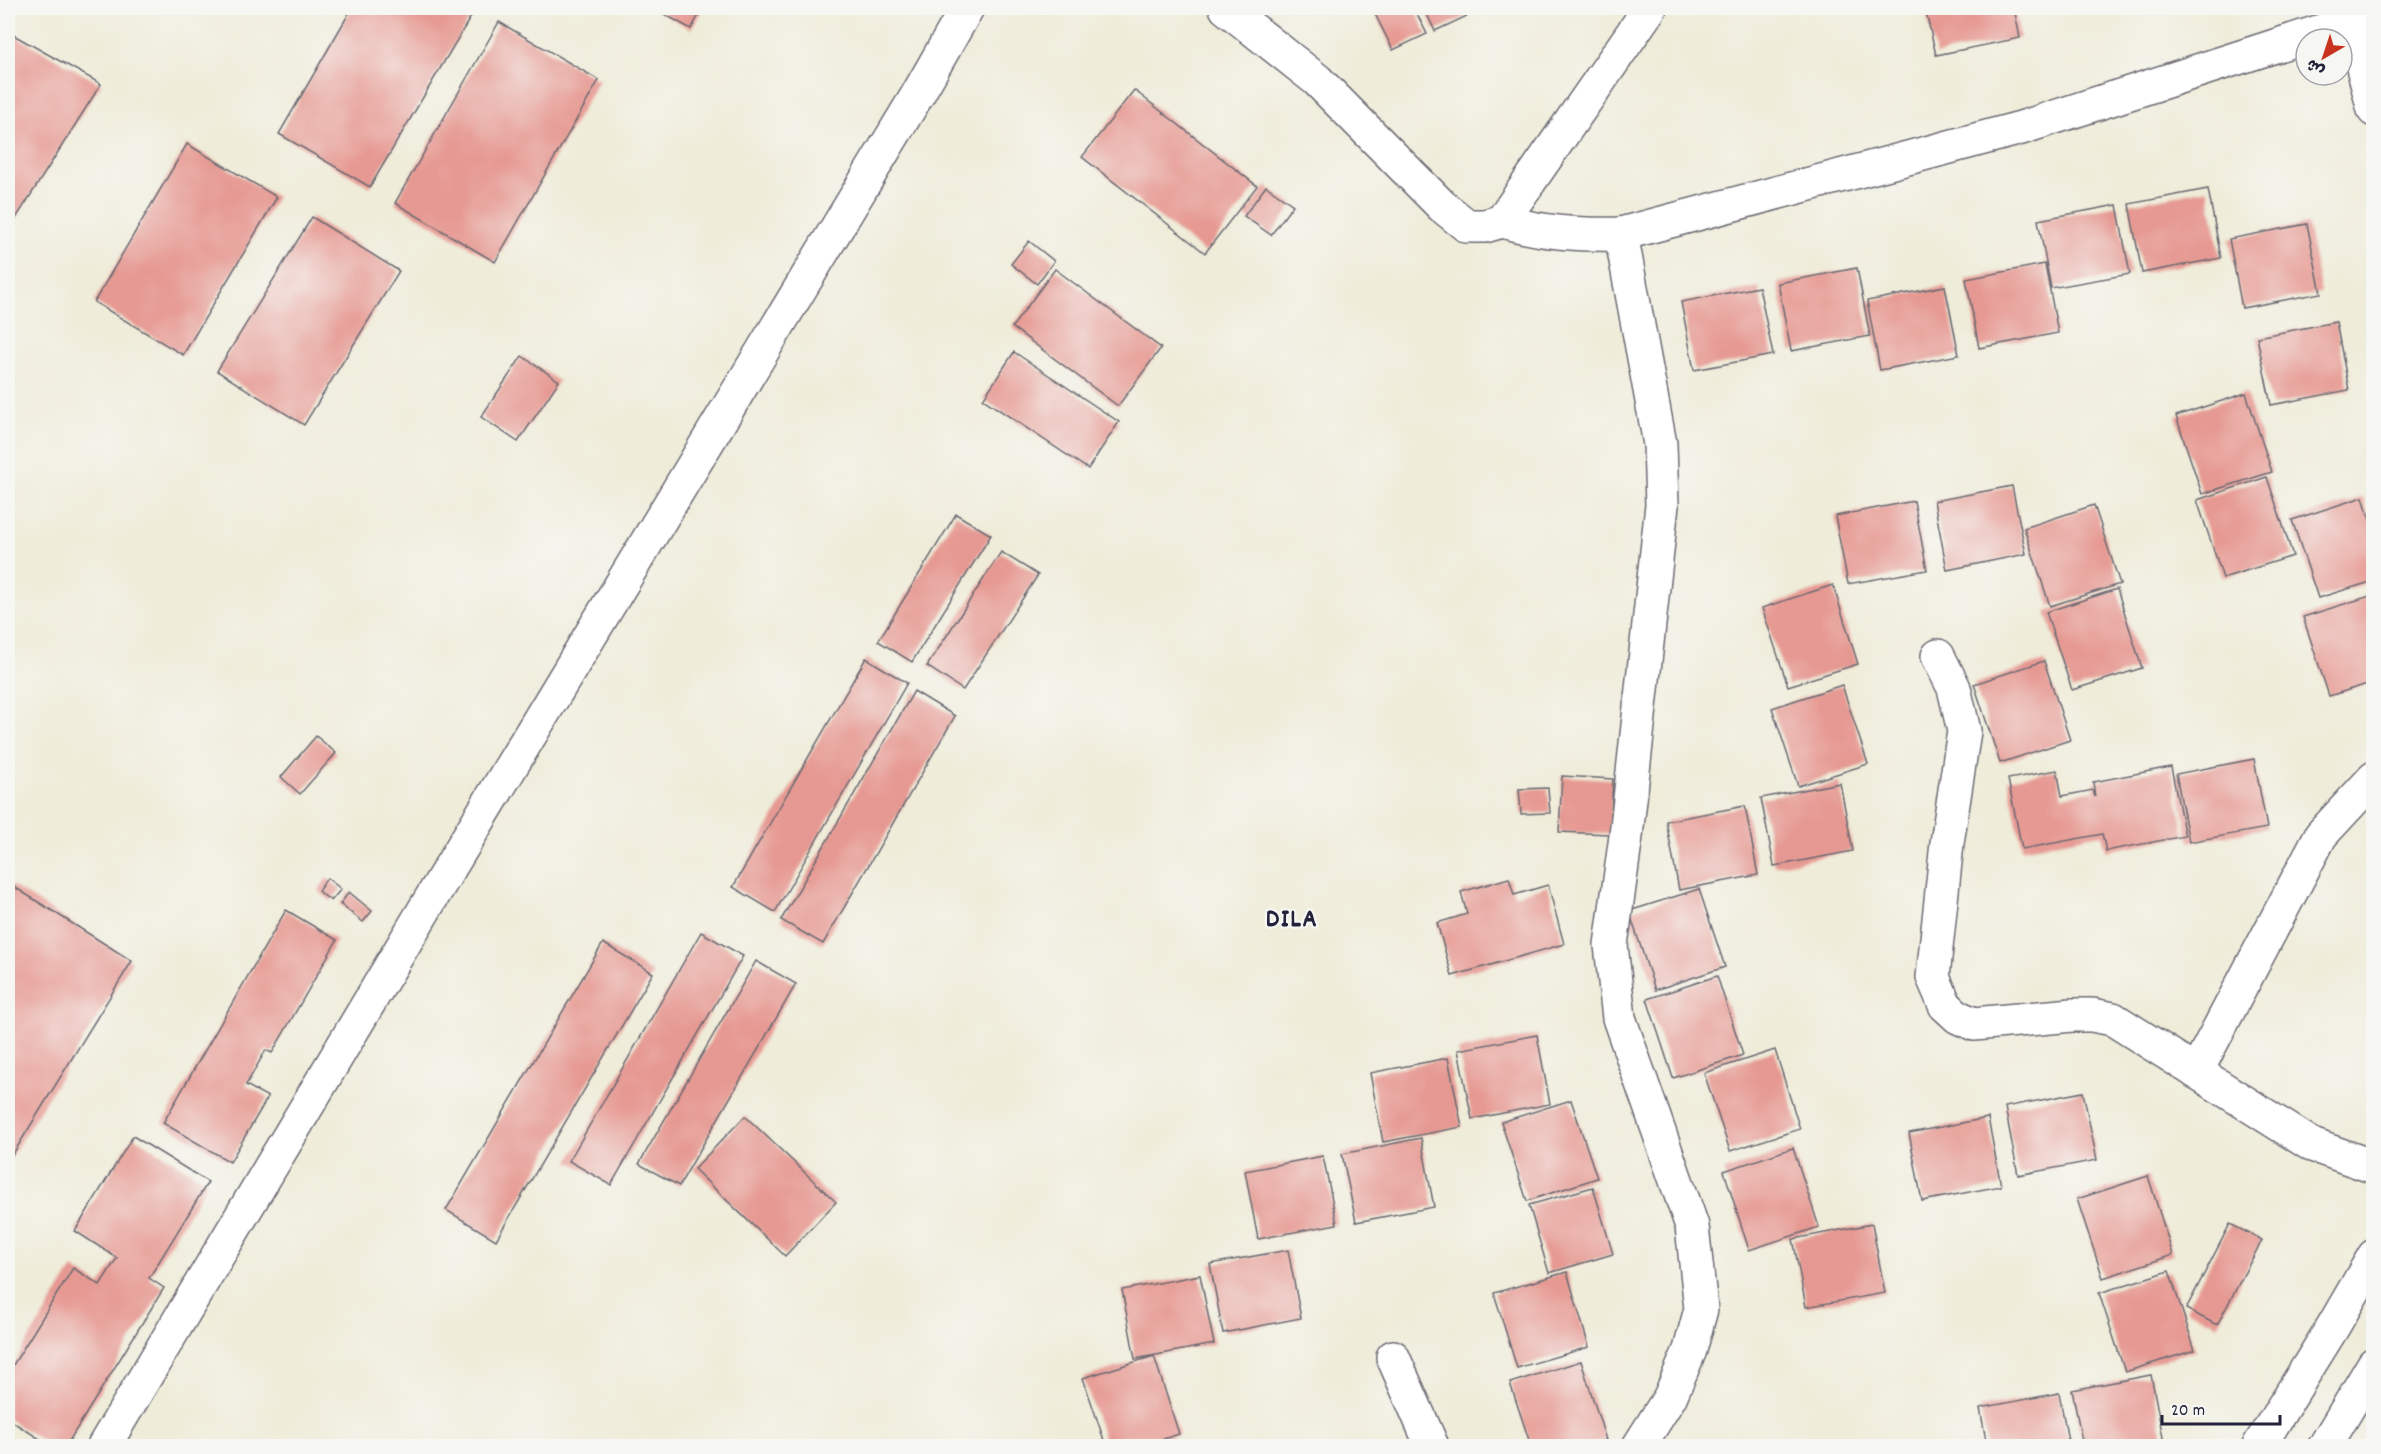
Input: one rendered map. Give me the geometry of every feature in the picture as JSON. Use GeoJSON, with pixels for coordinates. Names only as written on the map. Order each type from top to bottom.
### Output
{"type":"FeatureCollection","features":[{"type":"Feature","properties":{"kind":"street"},"geometry":{"type":"LineString","coordinates":[[104,1446],[426,907],[918,94],[967,8]]}},
{"type":"Feature","properties":{"kind":"street"},"geometry":{"type":"LineString","coordinates":[[1226,8],[1317,80],[1442,206],[1467,226],[1485,226],[1502,221],[1531,230],[1580,235],[1621,234],[2021,128],[2362,17],[2373,110]]}},
{"type":"Feature","properties":{"kind":"street"},"geometry":{"type":"LineString","coordinates":[[1502,221],[1650,8]]}},
{"type":"Feature","properties":{"kind":"street"},"geometry":{"type":"LineString","coordinates":[[1621,234],[1660,444],[1662,505],[1626,836],[1611,945],[1619,1018],[1692,1226],[1701,1309],[1690,1350],[1670,1397],[1639,1446]]}},
{"type":"Feature","properties":{"kind":"street"},"geometry":{"type":"LineString","coordinates":[[1938,656],[1954,688],[1964,731],[1947,843],[1933,977],[1945,1005],[1958,1017],[1974,1024],[2072,1015],[2092,1015],[2113,1019],[2312,1145],[2373,1167]]}},
{"type":"Feature","properties":{"kind":"street"},"geometry":{"type":"LineString","coordinates":[[2196,1072],[2321,835],[2373,778]]}},
{"type":"Feature","properties":{"kind":"street"},"geometry":{"type":"LineString","coordinates":[[2259,1446],[2334,1325],[2373,1256]]}},
{"type":"Feature","properties":{"kind":"street"},"geometry":{"type":"LineString","coordinates":[[1393,1357],[1432,1446]]}},
{"type":"Feature","properties":{"kind":"street"},"geometry":{"type":"LineString","coordinates":[[2325,1446],[2373,1364]]}},
{"type":"Feature","properties":{"kind":"building"},"geometry":{"type":"Polygon","coordinates":[[[352,8],[464,8],[473,13],[370,187],[279,134],[352,8]]]}},
{"type":"Feature","properties":{"kind":"building"},"geometry":{"type":"Polygon","coordinates":[[[653,8],[703,8],[691,29],[653,8]]]}},
{"type":"Feature","properties":{"kind":"building"},"geometry":{"type":"Polygon","coordinates":[[[1372,8],[1414,8],[1427,34],[1393,50],[1372,8]]]}},
{"type":"Feature","properties":{"kind":"building"},"geometry":{"type":"Polygon","coordinates":[[[1424,8],[1465,8],[1469,15],[1435,31],[1424,8]]]}},
{"type":"Feature","properties":{"kind":"building"},"geometry":{"type":"Polygon","coordinates":[[[1925,8],[2014,8],[2020,38],[1936,55],[1925,8]]]}},
{"type":"Feature","properties":{"kind":"building"},"geometry":{"type":"Polygon","coordinates":[[[499,22],[599,80],[495,262],[395,203],[499,22]]]}},
{"type":"Feature","properties":{"kind":"building"},"geometry":{"type":"Polygon","coordinates":[[[10,33],[101,84],[8,231],[8,37],[10,33]]]}},
{"type":"Feature","properties":{"kind":"building"},"geometry":{"type":"Polygon","coordinates":[[[1134,90],[1257,186],[1205,253],[1082,157],[1134,90]]]}},
{"type":"Feature","properties":{"kind":"building"},"geometry":{"type":"Polygon","coordinates":[[[187,144],[277,197],[183,355],[94,302],[187,144]]]}},
{"type":"Feature","properties":{"kind":"building"},"geometry":{"type":"Polygon","coordinates":[[[1266,186],[1293,205],[1271,235],[1244,216],[1266,186]]]}},
{"type":"Feature","properties":{"kind":"building"},"geometry":{"type":"Polygon","coordinates":[[[2208,189],[2221,258],[2142,273],[2129,204],[2208,189]]]}},
{"type":"Feature","properties":{"kind":"building"},"geometry":{"type":"Polygon","coordinates":[[[2117,205],[2130,274],[2051,288],[2038,220],[2117,205]]]}},
{"type":"Feature","properties":{"kind":"building"},"geometry":{"type":"Polygon","coordinates":[[[312,217],[399,271],[304,425],[217,371],[312,217]]]}},
{"type":"Feature","properties":{"kind":"building"},"geometry":{"type":"Polygon","coordinates":[[[2307,224],[2321,293],[2242,308],[2229,239],[2307,224]]]}},
{"type":"Feature","properties":{"kind":"building"},"geometry":{"type":"Polygon","coordinates":[[[1029,241],[1054,261],[1037,284],[1011,264],[1029,241]]]}},
{"type":"Feature","properties":{"kind":"building"},"geometry":{"type":"Polygon","coordinates":[[[2045,264],[2058,333],[1979,348],[1966,279],[2045,264]]]}},
{"type":"Feature","properties":{"kind":"building"},"geometry":{"type":"Polygon","coordinates":[[[1857,268],[1870,336],[1791,351],[1778,283],[1857,268]]]}},
{"type":"Feature","properties":{"kind":"building"},"geometry":{"type":"Polygon","coordinates":[[[1055,269],[1161,348],[1118,406],[1012,327],[1055,269]]]}},
{"type":"Feature","properties":{"kind":"building"},"geometry":{"type":"Polygon","coordinates":[[[1945,286],[1959,355],[1880,370],[1867,301],[1945,286]]]}},
{"type":"Feature","properties":{"kind":"building"},"geometry":{"type":"Polygon","coordinates":[[[1759,287],[1773,355],[1694,370],[1681,302],[1759,287]]]}},
{"type":"Feature","properties":{"kind":"building"},"geometry":{"type":"Polygon","coordinates":[[[2336,322],[2349,390],[2271,405],[2257,337],[2336,322]]]}},
{"type":"Feature","properties":{"kind":"building"},"geometry":{"type":"Polygon","coordinates":[[[1014,352],[1119,422],[1088,469],[983,399],[1014,352]]]}},
{"type":"Feature","properties":{"kind":"building"},"geometry":{"type":"Polygon","coordinates":[[[522,356],[559,381],[518,442],[481,417],[522,356]]]}},
{"type":"Feature","properties":{"kind":"building"},"geometry":{"type":"Polygon","coordinates":[[[2246,393],[2272,472],[2202,494],[2176,416],[2246,393]]]}},
{"type":"Feature","properties":{"kind":"building"},"geometry":{"type":"Polygon","coordinates":[[[2267,477],[2293,556],[2223,578],[2197,500],[2267,477]]]}},
{"type":"Feature","properties":{"kind":"building"},"geometry":{"type":"Polygon","coordinates":[[[2012,486],[2026,554],[1947,570],[1934,501],[2012,486]]]}},
{"type":"Feature","properties":{"kind":"building"},"geometry":{"type":"Polygon","coordinates":[[[2363,497],[2374,532],[2374,581],[2318,598],[2292,520],[2363,497]]]}},
{"type":"Feature","properties":{"kind":"building"},"geometry":{"type":"Polygon","coordinates":[[[1914,501],[1927,570],[1848,584],[1835,516],[1914,501]]]}},
{"type":"Feature","properties":{"kind":"building"},"geometry":{"type":"Polygon","coordinates":[[[2094,505],[2120,584],[2050,606],[2024,528],[2094,505]]]}},
{"type":"Feature","properties":{"kind":"building"},"geometry":{"type":"Polygon","coordinates":[[[956,514],[991,535],[912,662],[878,641],[956,514]]]}},
{"type":"Feature","properties":{"kind":"building"},"geometry":{"type":"Polygon","coordinates":[[[1001,552],[1038,575],[963,690],[927,666],[1001,552]]]}},
{"type":"Feature","properties":{"kind":"building"},"geometry":{"type":"Polygon","coordinates":[[[1833,585],[1858,664],[1788,686],[1762,608],[1833,585]]]}},
{"type":"Feature","properties":{"kind":"building"},"geometry":{"type":"Polygon","coordinates":[[[2117,589],[2142,668],[2072,690],[2046,612],[2117,589]]]}},
{"type":"Feature","properties":{"kind":"building"},"geometry":{"type":"Polygon","coordinates":[[[2373,595],[2374,682],[2329,696],[2303,617],[2373,595]]]}},
{"type":"Feature","properties":{"kind":"building"},"geometry":{"type":"Polygon","coordinates":[[[866,658],[907,683],[775,912],[733,887],[866,658]]]}},
{"type":"Feature","properties":{"kind":"building"},"geometry":{"type":"Polygon","coordinates":[[[2044,661],[2070,740],[2000,763],[1974,684],[2044,661]]]}},
{"type":"Feature","properties":{"kind":"building"},"geometry":{"type":"Polygon","coordinates":[[[1842,685],[1868,764],[1798,786],[1772,708],[1842,685]]]}},
{"type":"Feature","properties":{"kind":"building"},"geometry":{"type":"Polygon","coordinates":[[[914,691],[955,716],[823,944],[781,920],[914,691]]]}},
{"type":"Feature","properties":{"kind":"building"},"geometry":{"type":"Polygon","coordinates":[[[316,736],[336,753],[300,794],[281,777],[316,736]]]}},
{"type":"Feature","properties":{"kind":"building"},"geometry":{"type":"Polygon","coordinates":[[[2254,759],[2267,828],[2189,842],[2176,774],[2254,759]]]}},
{"type":"Feature","properties":{"kind":"building"},"geometry":{"type":"Polygon","coordinates":[[[2171,767],[2185,836],[2106,851],[2102,834],[2022,849],[2008,779],[2057,770],[2062,796],[2093,790],[2095,797],[2093,782],[2171,767]]]}},
{"type":"Feature","properties":{"kind":"building"},"geometry":{"type":"Polygon","coordinates":[[[1562,776],[1613,779],[1610,834],[1559,832],[1562,776]]]}},
{"type":"Feature","properties":{"kind":"building"},"geometry":{"type":"Polygon","coordinates":[[[1840,783],[1853,851],[1774,866],[1761,798],[1840,783]]]}},
{"type":"Feature","properties":{"kind":"building"},"geometry":{"type":"Polygon","coordinates":[[[1548,788],[1550,813],[1521,814],[1519,789],[1548,788]]]}},
{"type":"Feature","properties":{"kind":"building"},"geometry":{"type":"Polygon","coordinates":[[[1745,806],[1758,875],[1679,890],[1666,821],[1745,806]]]}},
{"type":"Feature","properties":{"kind":"building"},"geometry":{"type":"Polygon","coordinates":[[[327,878],[341,889],[331,901],[318,891],[327,878]]]}},
{"type":"Feature","properties":{"kind":"building"},"geometry":{"type":"Polygon","coordinates":[[[1509,878],[1514,895],[1548,885],[1564,944],[1452,976],[1437,923],[1467,914],[1461,892],[1509,878]]]}},
{"type":"Feature","properties":{"kind":"building"},"geometry":{"type":"Polygon","coordinates":[[[8,883],[132,961],[8,1162],[8,883]]]}},
{"type":"Feature","properties":{"kind":"building"},"geometry":{"type":"Polygon","coordinates":[[[1699,889],[1725,967],[1655,990],[1629,911],[1699,889]]]}},
{"type":"Feature","properties":{"kind":"building"},"geometry":{"type":"Polygon","coordinates":[[[349,892],[372,911],[363,922],[340,904],[349,892]]]}},
{"type":"Feature","properties":{"kind":"building"},"geometry":{"type":"Polygon","coordinates":[[[286,910],[337,940],[272,1053],[266,1050],[246,1085],[268,1097],[230,1162],[163,1123],[286,910]]]}},
{"type":"Feature","properties":{"kind":"building"},"geometry":{"type":"Polygon","coordinates":[[[701,932],[743,956],[611,1185],[569,1161],[701,932]]]}},
{"type":"Feature","properties":{"kind":"building"},"geometry":{"type":"Polygon","coordinates":[[[603,943],[653,973],[496,1240],[446,1210],[603,943]]]}},
{"type":"Feature","properties":{"kind":"building"},"geometry":{"type":"Polygon","coordinates":[[[756,961],[796,984],[679,1186],[639,1164],[756,961]]]}},
{"type":"Feature","properties":{"kind":"building"},"geometry":{"type":"Polygon","coordinates":[[[1717,976],[1743,1055],[1673,1078],[1647,999],[1717,976]]]}},
{"type":"Feature","properties":{"kind":"building"},"geometry":{"type":"Polygon","coordinates":[[[1537,1035],[1550,1104],[1472,1119],[1458,1050],[1537,1035]]]}},
{"type":"Feature","properties":{"kind":"building"},"geometry":{"type":"Polygon","coordinates":[[[1775,1050],[1800,1129],[1730,1151],[1704,1073],[1775,1050]]]}},
{"type":"Feature","properties":{"kind":"building"},"geometry":{"type":"Polygon","coordinates":[[[1448,1058],[1462,1127],[1383,1142],[1370,1073],[1448,1058]]]}},
{"type":"Feature","properties":{"kind":"building"},"geometry":{"type":"Polygon","coordinates":[[[2083,1092],[2097,1160],[2018,1175],[2005,1107],[2083,1092]]]}},
{"type":"Feature","properties":{"kind":"building"},"geometry":{"type":"Polygon","coordinates":[[[1571,1100],[1597,1178],[1527,1201],[1501,1122],[1571,1100]]]}},
{"type":"Feature","properties":{"kind":"building"},"geometry":{"type":"Polygon","coordinates":[[[745,1116],[836,1202],[785,1256],[694,1169],[745,1116]]]}},
{"type":"Feature","properties":{"kind":"building"},"geometry":{"type":"Polygon","coordinates":[[[1988,1118],[2001,1186],[1922,1201],[1909,1133],[1988,1118]]]}},
{"type":"Feature","properties":{"kind":"building"},"geometry":{"type":"Polygon","coordinates":[[[133,1136],[208,1182],[149,1278],[164,1288],[66,1446],[51,1446],[8,1419],[8,1373],[73,1268],[100,1285],[117,1258],[75,1231],[133,1136]]]}},
{"type":"Feature","properties":{"kind":"building"},"geometry":{"type":"Polygon","coordinates":[[[1421,1138],[1434,1207],[1356,1222],[1342,1154],[1421,1138]]]}},
{"type":"Feature","properties":{"kind":"building"},"geometry":{"type":"Polygon","coordinates":[[[1793,1148],[1819,1227],[1749,1250],[1724,1171],[1793,1148]]]}},
{"type":"Feature","properties":{"kind":"building"},"geometry":{"type":"Polygon","coordinates":[[[1323,1156],[1337,1224],[1258,1239],[1245,1171],[1323,1156]]]}},
{"type":"Feature","properties":{"kind":"building"},"geometry":{"type":"Polygon","coordinates":[[[2148,1176],[2173,1255],[2103,1278],[2077,1199],[2148,1176]]]}},
{"type":"Feature","properties":{"kind":"building"},"geometry":{"type":"Polygon","coordinates":[[[1593,1187],[1613,1254],[1549,1273],[1529,1205],[1593,1187]]]}},
{"type":"Feature","properties":{"kind":"building"},"geometry":{"type":"Polygon","coordinates":[[[1872,1224],[1885,1293],[1806,1307],[1793,1239],[1872,1224]]]}},
{"type":"Feature","properties":{"kind":"building"},"geometry":{"type":"Polygon","coordinates":[[[2230,1224],[2262,1240],[2217,1325],[2186,1309],[2230,1224]]]}},
{"type":"Feature","properties":{"kind":"building"},"geometry":{"type":"Polygon","coordinates":[[[1288,1250],[1301,1318],[1223,1333],[1210,1264],[1288,1250]]]}},
{"type":"Feature","properties":{"kind":"building"},"geometry":{"type":"Polygon","coordinates":[[[2169,1271],[2195,1350],[2125,1372],[2099,1293],[2169,1271]]]}},
{"type":"Feature","properties":{"kind":"building"},"geometry":{"type":"Polygon","coordinates":[[[1567,1272],[1589,1347],[1517,1368],[1494,1293],[1567,1272]]]}},
{"type":"Feature","properties":{"kind":"building"},"geometry":{"type":"Polygon","coordinates":[[[1200,1275],[1214,1344],[1135,1359],[1122,1290],[1200,1275]]]}},
{"type":"Feature","properties":{"kind":"building"},"geometry":{"type":"Polygon","coordinates":[[[1154,1356],[1179,1434],[1141,1446],[1106,1446],[1083,1378],[1154,1356]]]}},
{"type":"Feature","properties":{"kind":"building"},"geometry":{"type":"Polygon","coordinates":[[[1581,1361],[1606,1440],[1585,1446],[1531,1446],[1510,1383],[1581,1361]]]}},
{"type":"Feature","properties":{"kind":"building"},"geometry":{"type":"Polygon","coordinates":[[[2151,1375],[2164,1443],[2147,1446],[2083,1446],[2072,1390],[2151,1375]]]}},
{"type":"Feature","properties":{"kind":"building"},"geometry":{"type":"Polygon","coordinates":[[[2059,1393],[2069,1446],[1987,1446],[1980,1408],[2059,1393]]]}},
{"type":"Feature","properties":{"kind":"building"},"geometry":{"type":"Polygon","coordinates":[[[1794,1441],[1795,1446],[1771,1446],[1771,1445],[1794,1441]]]}},
{"type":"Feature","properties":{"kind":"district","name":"DILA"},"geometry":{"type":"Point","coordinates":[1292,917]}}]}
